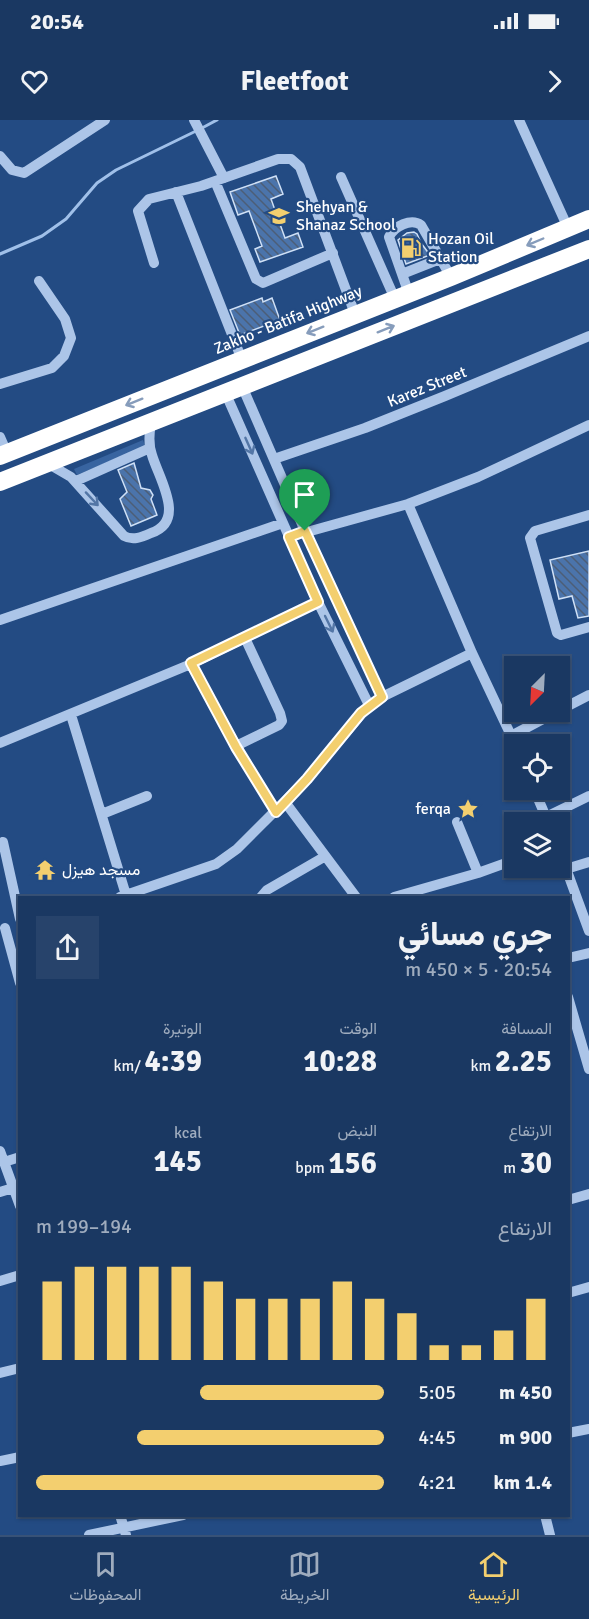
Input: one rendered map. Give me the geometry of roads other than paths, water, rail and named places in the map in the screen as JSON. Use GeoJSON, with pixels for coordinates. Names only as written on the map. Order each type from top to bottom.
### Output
{"type":"FeatureCollection","features":[{"type":"Feature","properties":{"kind":"highway","name":"Zakho - Batifa Highway"},"geometry":{"type":"LineString","coordinates":[[2,449],[242,360],[589,219]]}},
{"type":"Feature","properties":{"kind":"highway"},"geometry":{"type":"LineString","coordinates":[[0,482],[589,249]]}},
{"type":"Feature","properties":{"kind":"street"},"geometry":{"type":"LineString","coordinates":[[0,156],[12,170],[24,172],[90,124],[105,120]]}},
{"type":"Feature","properties":{"kind":"street"},"geometry":{"type":"LineString","coordinates":[[194,120],[207,144],[256,279],[263,283],[333,253]]}},
{"type":"Feature","properties":{"kind":"street"},"geometry":{"type":"LineString","coordinates":[[519,120],[568,228]]}},
{"type":"Feature","properties":{"kind":"street"},"geometry":{"type":"LineString","coordinates":[[154,262],[138,211],[149,200],[278,159],[291,159],[300,167],[309,211],[333,253],[355,314]]}},
{"type":"Feature","properties":{"kind":"street"},"geometry":{"type":"LineString","coordinates":[[341,177],[402,296]]}},
{"type":"Feature","properties":{"kind":"street"},"geometry":{"type":"LineString","coordinates":[[176,192],[242,360]]}},
{"type":"Feature","properties":{"kind":"street"},"geometry":{"type":"LineString","coordinates":[[402,296],[402,274],[389,237],[392,231],[409,222],[421,225],[451,277]]}},
{"type":"Feature","properties":{"kind":"street"},"geometry":{"type":"LineString","coordinates":[[402,274],[440,258]]}},
{"type":"Feature","properties":{"kind":"street"},"geometry":{"type":"LineString","coordinates":[[0,384],[52,368],[64,356],[68,347],[71,338],[65,319],[39,281]]}},
{"type":"Feature","properties":{"kind":"street","name":"Karez Street"},"geometry":{"type":"LineString","coordinates":[[274,459],[375,424],[589,336]]}},
{"type":"Feature","properties":{"kind":"street"},"geometry":{"type":"LineString","coordinates":[[234,389],[274,459],[382,697]]}},
{"type":"Feature","properties":{"kind":"street"},"geometry":{"type":"LineString","coordinates":[[234,389],[283,523],[318,602],[369,705]]}},
{"type":"Feature","properties":{"kind":"street"},"geometry":{"type":"LineString","coordinates":[[46,463],[66,473],[76,482],[124,536],[133,539],[155,532],[166,524],[170,509],[150,448],[151,423]]}},
{"type":"Feature","properties":{"kind":"street"},"geometry":{"type":"LineString","coordinates":[[289,537],[408,504],[478,477],[589,425]]}},
{"type":"Feature","properties":{"kind":"street"},"geometry":{"type":"LineString","coordinates":[[76,482],[150,448]]}},
{"type":"Feature","properties":{"kind":"street"},"geometry":{"type":"LineString","coordinates":[[408,504],[472,653],[510,734]]}},
{"type":"Feature","properties":{"kind":"street"},"geometry":{"type":"LineString","coordinates":[[589,515],[535,531],[530,538],[557,633],[561,635],[589,627]]}},
{"type":"Feature","properties":{"kind":"street"},"geometry":{"type":"LineString","coordinates":[[0,620],[283,523]]}},
{"type":"Feature","properties":{"kind":"street"},"geometry":{"type":"LineString","coordinates":[[0,743],[191,663],[318,602]]}},
{"type":"Feature","properties":{"kind":"street"},"geometry":{"type":"LineString","coordinates":[[236,747],[279,725],[282,721],[245,638]]}},
{"type":"Feature","properties":{"kind":"street"},"geometry":{"type":"LineString","coordinates":[[71,715],[102,814],[123,896],[216,864],[237,849],[276,812],[369,705],[472,653]]}},
{"type":"Feature","properties":{"kind":"street"},"geometry":{"type":"LineString","coordinates":[[191,663],[236,747],[276,812]]}},
{"type":"Feature","properties":{"kind":"street"},"geometry":{"type":"LineString","coordinates":[[570,705],[589,695]]}},
{"type":"Feature","properties":{"kind":"street"},"geometry":{"type":"LineString","coordinates":[[523,734],[542,722]]}},
{"type":"Feature","properties":{"kind":"street"},"geometry":{"type":"LineString","coordinates":[[102,814],[147,796]]}},
{"type":"Feature","properties":{"kind":"street"},"geometry":{"type":"LineString","coordinates":[[561,812],[589,796]]}},
{"type":"Feature","properties":{"kind":"street"},"geometry":{"type":"LineString","coordinates":[[285,802],[355,896]]}},
{"type":"Feature","properties":{"kind":"street"},"geometry":{"type":"LineString","coordinates":[[457,822],[478,873]]}},
{"type":"Feature","properties":{"kind":"street"},"geometry":{"type":"LineString","coordinates":[[3,842],[18,912]]}},
{"type":"Feature","properties":{"kind":"street"},"geometry":{"type":"LineString","coordinates":[[262,896],[267,890],[324,857]]}},
{"type":"Feature","properties":{"kind":"street"},"geometry":{"type":"LineString","coordinates":[[570,868],[589,862]]}},
{"type":"Feature","properties":{"kind":"street"},"geometry":{"type":"LineString","coordinates":[[398,896],[504,864]]}},
{"type":"Feature","properties":{"kind":"street"},"geometry":{"type":"LineString","coordinates":[[569,878],[589,931]]}},
{"type":"Feature","properties":{"kind":"street"},"geometry":{"type":"LineString","coordinates":[[18,922],[2,929],[18,976]]}},
{"type":"Feature","properties":{"kind":"street"},"geometry":{"type":"LineString","coordinates":[[570,958],[589,953]]}},
{"type":"Feature","properties":{"kind":"street"},"geometry":{"type":"LineString","coordinates":[[570,1002],[586,1045],[589,1069]]}},
{"type":"Feature","properties":{"kind":"street"},"geometry":{"type":"LineString","coordinates":[[0,1151],[18,1203]]}},
{"type":"Feature","properties":{"kind":"street"},"geometry":{"type":"LineString","coordinates":[[4,1162],[18,1158]]}},
{"type":"Feature","properties":{"kind":"street"},"geometry":{"type":"LineString","coordinates":[[0,1192],[13,1188]]}},
{"type":"Feature","properties":{"kind":"street"},"geometry":{"type":"LineString","coordinates":[[570,1199],[589,1194]]}},
{"type":"Feature","properties":{"kind":"street"},"geometry":{"type":"LineString","coordinates":[[0,1281],[18,1276]]}},
{"type":"Feature","properties":{"kind":"street"},"geometry":{"type":"LineString","coordinates":[[570,1292],[589,1287]]}},
{"type":"Feature","properties":{"kind":"street"},"geometry":{"type":"LineString","coordinates":[[0,1373],[18,1368]]}},
{"type":"Feature","properties":{"kind":"street"},"geometry":{"type":"LineString","coordinates":[[570,1433],[589,1429]]}},
{"type":"Feature","properties":{"kind":"street"},"geometry":{"type":"LineString","coordinates":[[0,1461],[18,1457]]}},
{"type":"Feature","properties":{"kind":"street"},"geometry":{"type":"LineString","coordinates":[[121,1517],[125,1532]]}},
{"type":"Feature","properties":{"kind":"street"},"geometry":{"type":"LineString","coordinates":[[89,1535],[125,1532],[176,1517]]}},
{"type":"Feature","properties":{"kind":"street"},"geometry":{"type":"LineString","coordinates":[[546,1517],[550,1535]]}},
{"type":"Feature","properties":{"kind":"waterway"},"geometry":{"type":"LineString","coordinates":[[202,128],[217,120]]}},
{"type":"Feature","properties":{"kind":"waterway"},"geometry":{"type":"LineString","coordinates":[[0,254],[42,236],[66,219],[97,183],[116,170],[196,131]]}},
{"type":"Feature","properties":{"kind":"place","name":"Shehyan & Shanaz School"},"geometry":{"type":"Point","coordinates":[279,216]}},
{"type":"Feature","properties":{"kind":"place","name":"Hozan Oil Station"},"geometry":{"type":"Point","coordinates":[411,248]}},
{"type":"Feature","properties":{"kind":"place","name":"ferqa"},"geometry":{"type":"Point","coordinates":[468,809]}},
{"type":"Feature","properties":{"kind":"place","name":"مسجد هيزل"},"geometry":{"type":"Point","coordinates":[45,870]}}]}
